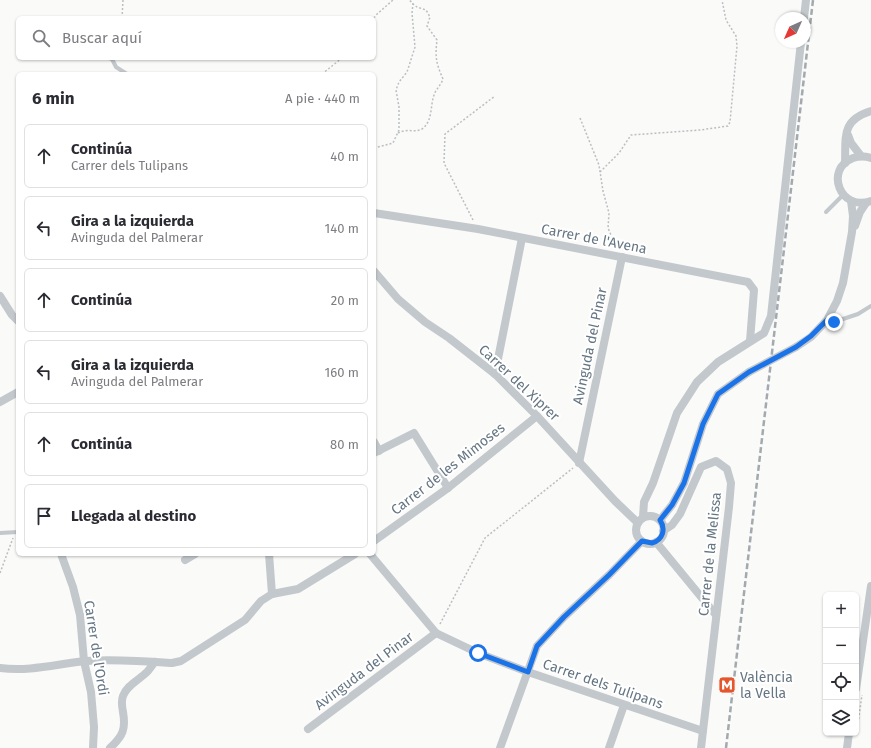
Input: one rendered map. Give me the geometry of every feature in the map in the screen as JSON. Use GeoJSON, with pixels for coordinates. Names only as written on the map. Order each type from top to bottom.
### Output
{"type":"FeatureCollection","features":[{"type":"Feature","properties":{"kind":"street"},"geometry":{"type":"LineString","coordinates":[[805,12],[806,0]]}},
{"type":"Feature","properties":{"kind":"street"},"geometry":{"type":"LineString","coordinates":[[640,520],[652,516],[660,520],[663,531],[662,536],[656,542],[649,543],[642,541],[636,531],[644,502],[653,483],[678,413],[697,382],[718,362],[764,333],[771,316],[800,48]]}},
{"type":"Feature","properties":{"kind":"street"},"geometry":{"type":"LineString","coordinates":[[845,163],[847,130],[852,120],[871,111]]}},
{"type":"Feature","properties":{"kind":"street"},"geometry":{"type":"LineString","coordinates":[[847,130],[851,143],[862,156]]}},
{"type":"Feature","properties":{"kind":"street"},"geometry":{"type":"LineString","coordinates":[[868,202],[858,203],[851,201],[843,195],[838,182],[838,175],[845,163],[855,157],[862,156],[871,158]]}},
{"type":"Feature","properties":{"kind":"street"},"geometry":{"type":"LineString","coordinates":[[660,520],[672,505],[684,483],[703,424],[718,394],[749,372],[796,347],[811,336],[827,320],[837,301],[843,283],[852,232],[853,216],[851,201]]}},
{"type":"Feature","properties":{"kind":"street"},"geometry":{"type":"LineString","coordinates":[[852,232],[860,212],[868,202]]}},
{"type":"Feature","properties":{"kind":"street","name":"Carrer de l'Avena"},"geometry":{"type":"LineString","coordinates":[[376,213],[478,229],[748,282],[754,290],[750,341]]}},
{"type":"Feature","properties":{"kind":"street"},"geometry":{"type":"LineString","coordinates":[[495,374],[522,238]]}},
{"type":"Feature","properties":{"kind":"street","name":"Avinguda del Pinar"},"geometry":{"type":"LineString","coordinates":[[579,463],[622,257]]}},
{"type":"Feature","properties":{"kind":"street","name":"Carrer del Xiprer"},"geometry":{"type":"LineString","coordinates":[[376,273],[398,299],[495,374],[537,416],[615,501],[640,520]]}},
{"type":"Feature","properties":{"kind":"street"},"geometry":{"type":"LineString","coordinates":[[0,296],[16,319]]}},
{"type":"Feature","properties":{"kind":"street"},"geometry":{"type":"LineString","coordinates":[[0,402],[16,393]]}},
{"type":"Feature","properties":{"kind":"street","name":"Carrer de les Mimoses"},"geometry":{"type":"LineString","coordinates":[[376,540],[448,488],[537,416]]}},
{"type":"Feature","properties":{"kind":"street"},"geometry":{"type":"LineString","coordinates":[[376,452],[414,433],[448,488]]}},
{"type":"Feature","properties":{"kind":"street","name":"Carrer de la Melissa"},"geometry":{"type":"LineString","coordinates":[[663,531],[672,525],[680,514],[701,467],[716,461],[727,469],[731,483],[729,507],[701,748]]}},
{"type":"Feature","properties":{"kind":"street"},"geometry":{"type":"LineString","coordinates":[[500,748],[537,646],[564,617],[609,575],[642,541]]}},
{"type":"Feature","properties":{"kind":"street"},"geometry":{"type":"LineString","coordinates":[[656,542],[716,615]]}},
{"type":"Feature","properties":{"kind":"street","name":"Carrer de l'Ordi"},"geometry":{"type":"LineString","coordinates":[[62,556],[73,587],[80,615],[84,662],[91,699],[94,727],[93,748]]}},
{"type":"Feature","properties":{"kind":"street"},"geometry":{"type":"LineString","coordinates":[[185,560],[192,556]]}},
{"type":"Feature","properties":{"kind":"street"},"geometry":{"type":"LineString","coordinates":[[269,556],[272,594]]}},
{"type":"Feature","properties":{"kind":"street"},"geometry":{"type":"LineString","coordinates":[[0,668],[14,670],[113,660],[172,663],[181,661],[245,620],[261,601],[272,594],[298,589],[352,556]]}},
{"type":"Feature","properties":{"kind":"street","name":"Carrer dels Tulipans"},"geometry":{"type":"LineString","coordinates":[[372,556],[436,633],[478,653],[528,672],[703,731]]}},
{"type":"Feature","properties":{"kind":"street"},"geometry":{"type":"LineString","coordinates":[[859,668],[871,586]]}},
{"type":"Feature","properties":{"kind":"street","name":"Avinguda del Pinar"},"geometry":{"type":"LineString","coordinates":[[308,729],[436,633]]}},
{"type":"Feature","properties":{"kind":"street"},"geometry":{"type":"LineString","coordinates":[[110,748],[119,740],[124,730],[125,722],[122,708],[122,697],[129,686],[147,672],[155,662]]}},
{"type":"Feature","properties":{"kind":"street"},"geometry":{"type":"LineString","coordinates":[[609,748],[624,705]]}},
{"type":"Feature","properties":{"kind":"street"},"geometry":{"type":"LineString","coordinates":[[847,748],[849,736]]}},
{"type":"Feature","properties":{"kind":"lane"},"geometry":{"type":"LineString","coordinates":[[112,60],[116,67],[124,72]]}},
{"type":"Feature","properties":{"kind":"lane"},"geometry":{"type":"LineString","coordinates":[[826,212],[843,195]]}},
{"type":"Feature","properties":{"kind":"lane"},"geometry":{"type":"LineString","coordinates":[[827,320],[834,322],[858,314],[871,306]]}},
{"type":"Feature","properties":{"kind":"lane"},"geometry":{"type":"LineString","coordinates":[[0,533],[16,532]]}},
{"type":"Feature","properties":{"kind":"path"},"geometry":{"type":"LineString","coordinates":[[122,16],[123,0]]}},
{"type":"Feature","properties":{"kind":"path"},"geometry":{"type":"LineString","coordinates":[[375,16],[393,0]]}},
{"type":"Feature","properties":{"kind":"path"},"geometry":{"type":"LineString","coordinates":[[398,133],[404,130],[415,131],[422,129],[429,120],[435,90],[440,86],[443,79],[436,64],[435,55],[437,40],[428,26],[430,17],[426,10],[417,7],[409,0]]}},
{"type":"Feature","properties":{"kind":"path"},"geometry":{"type":"LineString","coordinates":[[600,172],[619,153],[631,136],[728,126],[730,122],[737,46],[736,36],[726,20],[722,0]]}},
{"type":"Feature","properties":{"kind":"path"},"geometry":{"type":"LineString","coordinates":[[376,147],[393,143],[399,130],[399,106],[396,90],[399,82],[408,72],[415,47],[412,13],[413,3]]}},
{"type":"Feature","properties":{"kind":"path"},"geometry":{"type":"LineString","coordinates":[[324,72],[340,60]]}},
{"type":"Feature","properties":{"kind":"path"},"geometry":{"type":"LineString","coordinates":[[478,229],[444,163],[445,134],[495,96]]}},
{"type":"Feature","properties":{"kind":"path"},"geometry":{"type":"LineString","coordinates":[[580,118],[599,165],[603,191],[609,213],[608,228],[614,242],[612,255]]}},
{"type":"Feature","properties":{"kind":"path"},"geometry":{"type":"LineString","coordinates":[[436,633],[485,538],[579,463]]}},
{"type":"Feature","properties":{"kind":"path"},"geometry":{"type":"LineString","coordinates":[[0,573],[16,532]]}},
{"type":"Feature","properties":{"kind":"railway"},"geometry":{"type":"LineString","coordinates":[[726,748],[813,0]]}},
{"type":"Feature","properties":{"kind":"place","name":"València la Vella"},"geometry":{"type":"Point","coordinates":[727,685]}},
{"type":"Feature","properties":{"kind":"route"},"geometry":{"type":"LineString","coordinates":[[478,653],[528,672],[537,646],[564,617],[609,575],[642,541],[645,543],[652,543],[656,542],[662,536],[663,527],[660,520],[672,505],[684,483],[703,424],[718,394],[749,372],[796,347],[811,336],[827,320],[834,322]]}}]}
